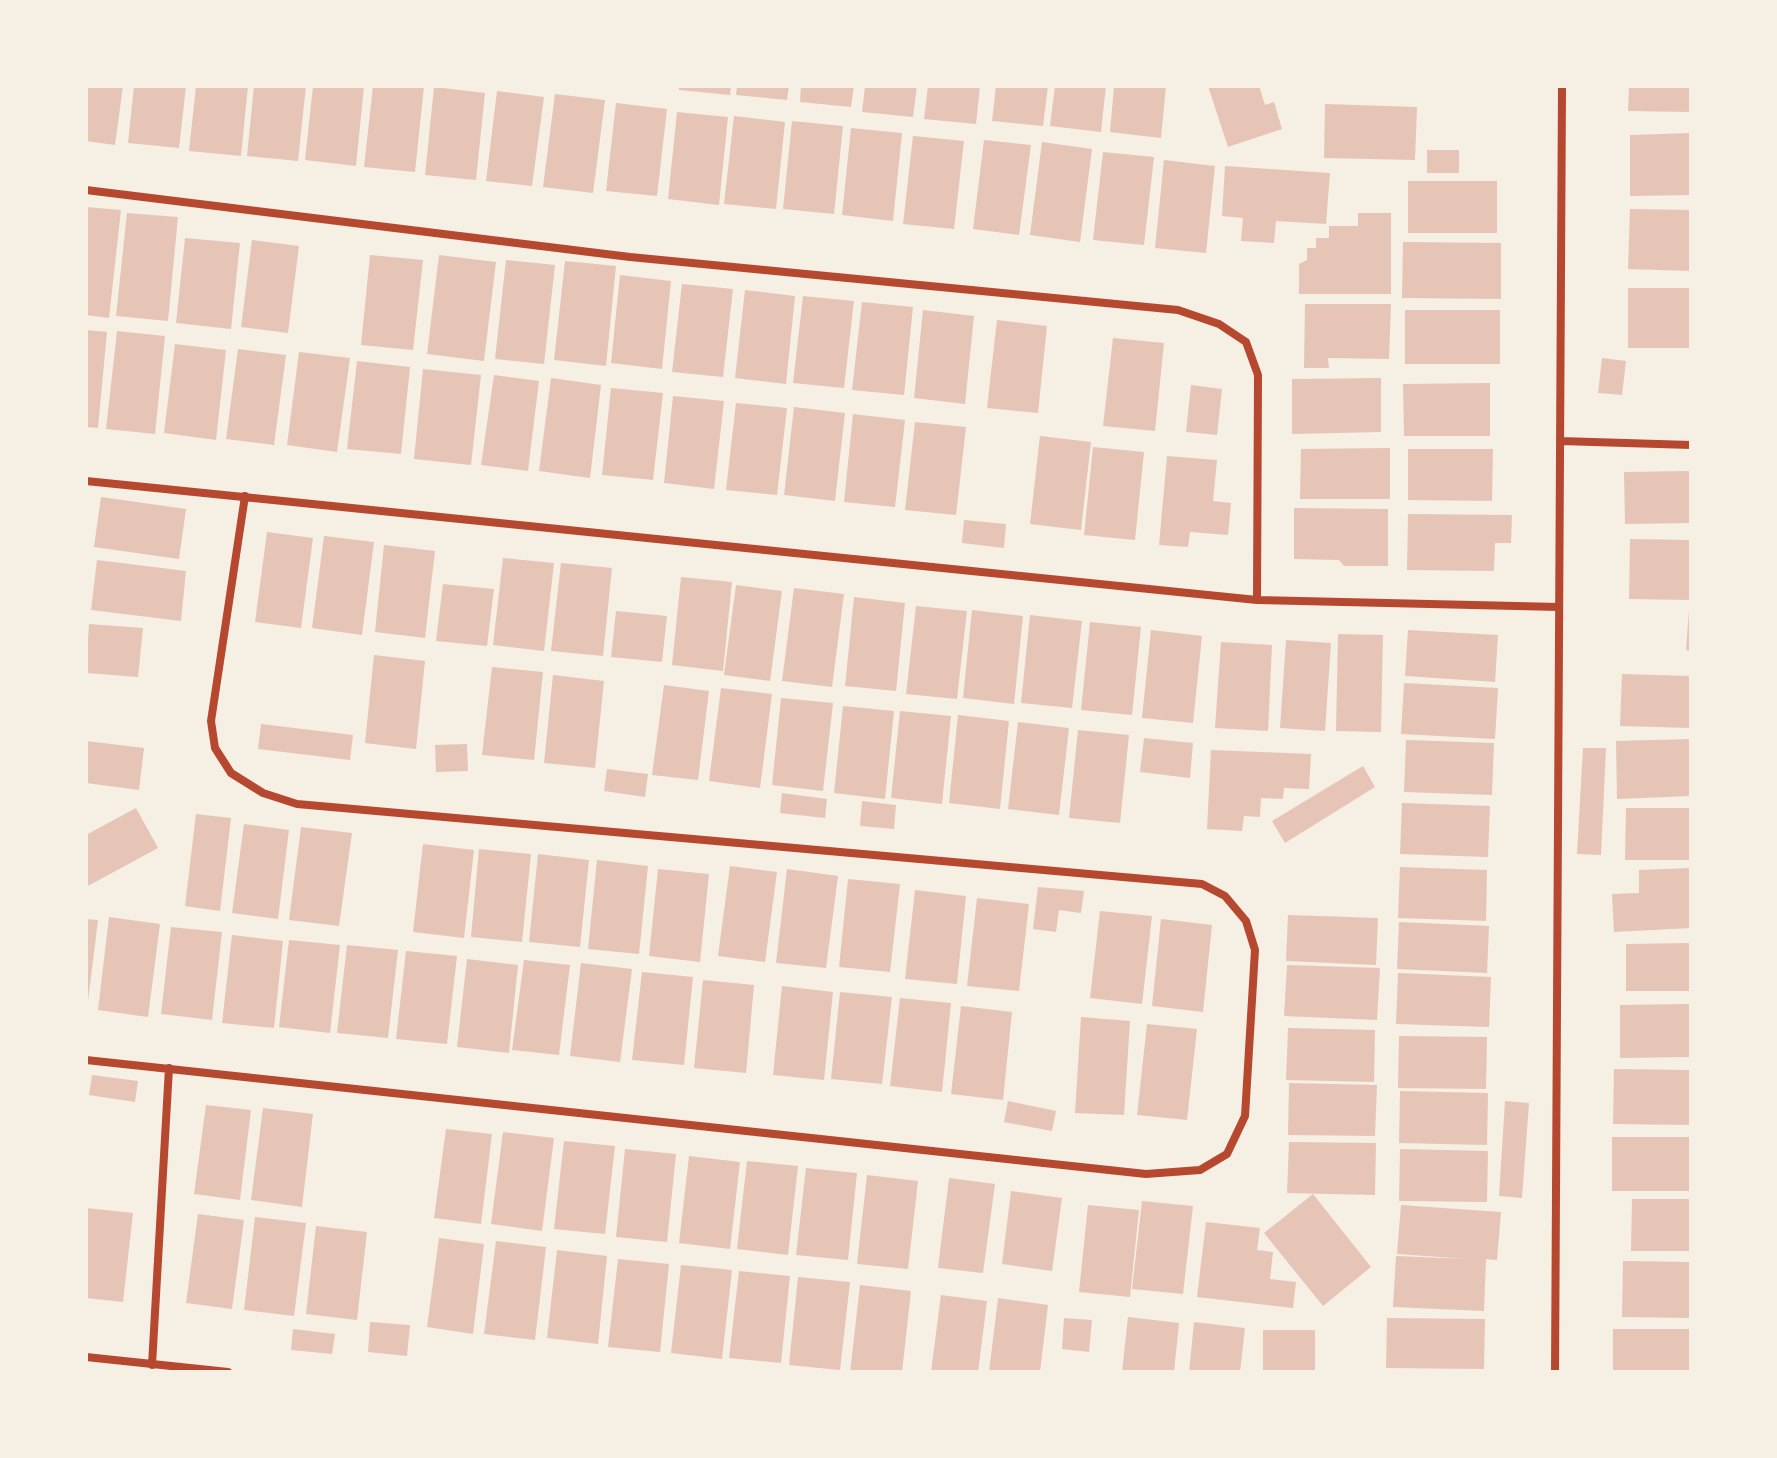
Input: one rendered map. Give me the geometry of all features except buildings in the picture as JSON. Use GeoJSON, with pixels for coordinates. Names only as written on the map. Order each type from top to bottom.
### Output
{"type":"FeatureCollection","features":[{"type":"Feature","properties":{"kind":"street"},"geometry":{"type":"LineString","coordinates":[[1555,1372],[1562,86]]}},
{"type":"Feature","properties":{"kind":"street"},"geometry":{"type":"LineString","coordinates":[[86,190],[630,257],[1178,310],[1219,324],[1246,342],[1258,375],[1257,600]]}},
{"type":"Feature","properties":{"kind":"street"},"geometry":{"type":"LineString","coordinates":[[1560,441],[1691,445]]}},
{"type":"Feature","properties":{"kind":"street"},"geometry":{"type":"LineString","coordinates":[[86,481],[1257,600],[1559,607]]}},
{"type":"Feature","properties":{"kind":"street"},"geometry":{"type":"LineString","coordinates":[[86,1060],[1146,1174],[1200,1170],[1227,1154],[1245,1116],[1255,950],[1246,921],[1225,896],[1202,884],[297,804],[263,793],[231,773],[215,748],[211,721],[245,496]]}},
{"type":"Feature","properties":{"kind":"street"},"geometry":{"type":"LineString","coordinates":[[152,1365],[169,1068]]}},
{"type":"Feature","properties":{"kind":"street"},"geometry":{"type":"LineString","coordinates":[[86,1357],[228,1372]]}}]}
